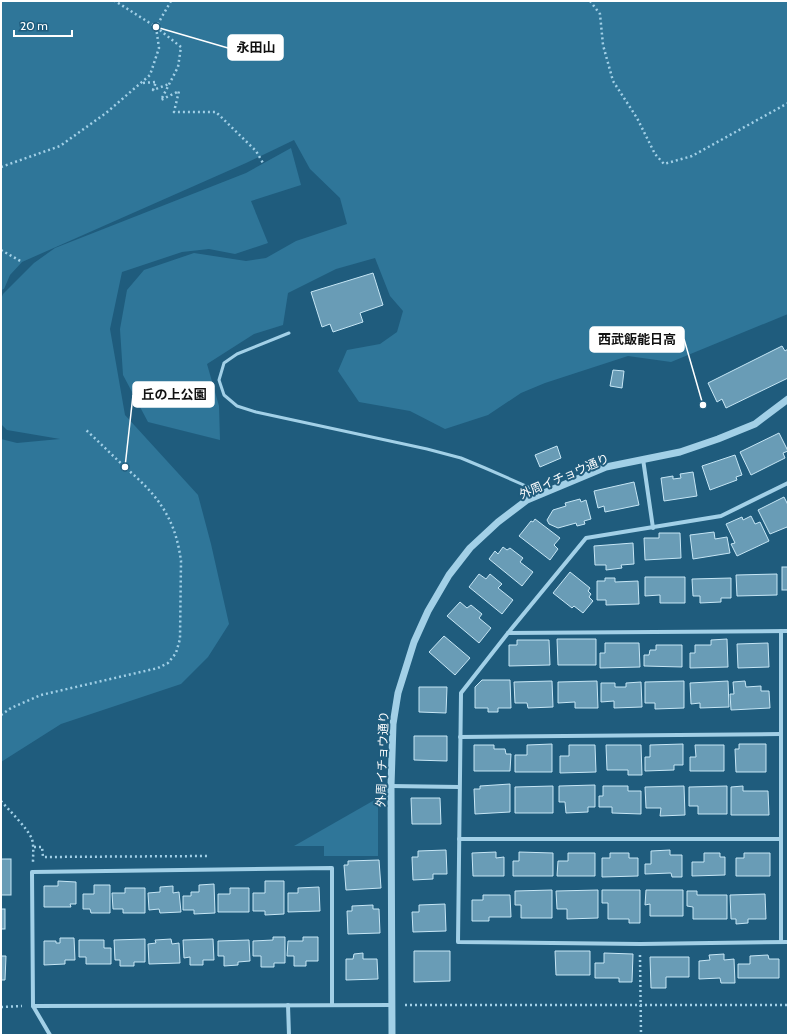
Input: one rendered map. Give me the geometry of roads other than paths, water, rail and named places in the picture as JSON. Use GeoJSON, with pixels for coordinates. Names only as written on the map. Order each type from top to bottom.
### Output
{"type":"FeatureCollection","features":[{"type":"Feature","properties":{"kind":"street","name":"外周イチョウ通り"},"geometry":{"type":"LineString","coordinates":[[392,1035],[391,786],[393,724],[398,693],[414,642],[428,611],[449,575],[470,548],[498,522],[527,500],[606,467],[680,452],[718,440],[755,424],[788,399]]}},
{"type":"Feature","properties":{"kind":"street"},"geometry":{"type":"LineString","coordinates":[[643,459],[653,528]]}},
{"type":"Feature","properties":{"kind":"street"},"geometry":{"type":"LineString","coordinates":[[788,483],[721,516],[586,538],[460,692],[458,942],[640,944],[788,942]]}},
{"type":"Feature","properties":{"kind":"street"},"geometry":{"type":"LineString","coordinates":[[781,631],[781,942]]}},
{"type":"Feature","properties":{"kind":"street"},"geometry":{"type":"LineString","coordinates":[[508,633],[788,631]]}},
{"type":"Feature","properties":{"kind":"street"},"geometry":{"type":"LineString","coordinates":[[460,737],[781,734]]}},
{"type":"Feature","properties":{"kind":"street"},"geometry":{"type":"LineString","coordinates":[[391,786],[459,787]]}},
{"type":"Feature","properties":{"kind":"street"},"geometry":{"type":"LineString","coordinates":[[459,839],[781,839]]}},
{"type":"Feature","properties":{"kind":"street"},"geometry":{"type":"LineString","coordinates":[[50,1035],[33,1006],[32,872],[332,868],[332,1005]]}},
{"type":"Feature","properties":{"kind":"street"},"geometry":{"type":"LineString","coordinates":[[288,1005],[289,1035]]}},
{"type":"Feature","properties":{"kind":"street"},"geometry":{"type":"LineString","coordinates":[[33,1006],[392,1005]]}},
{"type":"Feature","properties":{"kind":"lane"},"geometry":{"type":"LineString","coordinates":[[289,333],[237,354],[224,364],[219,380],[224,395],[237,406],[256,412],[427,449],[461,458],[543,493]]}},
{"type":"Feature","properties":{"kind":"place","name":"永田山"},"geometry":{"type":"Point","coordinates":[156,27]}},
{"type":"Feature","properties":{"kind":"place","name":"西武飯能日高"},"geometry":{"type":"Point","coordinates":[703,405]}},
{"type":"Feature","properties":{"kind":"place","name":"丘の上公園"},"geometry":{"type":"Point","coordinates":[125,467]}}]}
